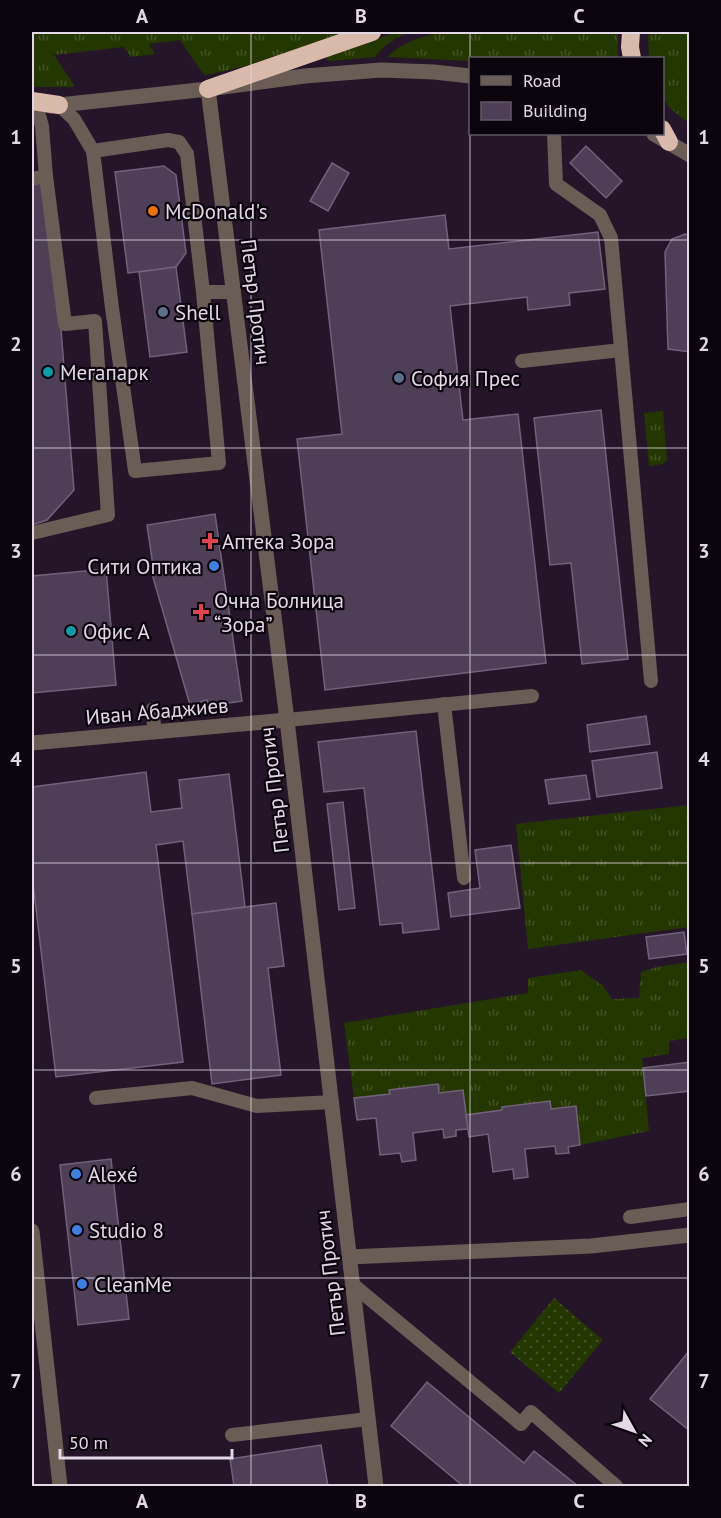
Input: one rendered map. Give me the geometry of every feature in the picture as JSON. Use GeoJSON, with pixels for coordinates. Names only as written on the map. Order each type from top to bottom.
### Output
{"type":"FeatureCollection","features":[{"type":"Feature","properties":{"kind":"highway"},"geometry":{"type":"LineString","coordinates":[[208,89],[372,32]]}},
{"type":"Feature","properties":{"kind":"highway"},"geometry":{"type":"LineString","coordinates":[[631,32],[632,57]]}},
{"type":"Feature","properties":{"kind":"highway"},"geometry":{"type":"LineString","coordinates":[[33,106],[59,105]]}},
{"type":"Feature","properties":{"kind":"street"},"geometry":{"type":"LineString","coordinates":[[59,105],[305,76],[381,70],[469,76]]}},
{"type":"Feature","properties":{"kind":"street","name":"Петър Протич"},"geometry":{"type":"LineString","coordinates":[[208,89],[287,720],[376,1486]]}},
{"type":"Feature","properties":{"kind":"street"},"geometry":{"type":"LineString","coordinates":[[662,135],[690,155]]}},
{"type":"Feature","properties":{"kind":"street","name":"Иван Абаджиев"},"geometry":{"type":"LineString","coordinates":[[32,744],[287,720]]}},
{"type":"Feature","properties":{"kind":"street"},"geometry":{"type":"LineString","coordinates":[[32,1231],[60,1486]]}},
{"type":"Feature","properties":{"kind":"street"},"geometry":{"type":"LineString","coordinates":[[349,1257],[591,1246],[690,1235]]}},
{"type":"Feature","properties":{"kind":"lane"},"geometry":{"type":"LineString","coordinates":[[59,105],[74,119],[93,151],[135,471],[219,463],[187,154],[179,142],[168,140],[93,151]]}},
{"type":"Feature","properties":{"kind":"lane"},"geometry":{"type":"LineString","coordinates":[[32,533],[108,515],[95,321],[65,324],[46,177],[42,126],[33,106]]}},
{"type":"Feature","properties":{"kind":"lane"},"geometry":{"type":"LineString","coordinates":[[554,135],[556,184],[600,215],[611,238],[651,681]]}},
{"type":"Feature","properties":{"kind":"lane"},"geometry":{"type":"LineString","coordinates":[[32,179],[46,177]]}},
{"type":"Feature","properties":{"kind":"lane"},"geometry":{"type":"LineString","coordinates":[[203,292],[234,292]]}},
{"type":"Feature","properties":{"kind":"lane"},"geometry":{"type":"LineString","coordinates":[[522,362],[621,350]]}},
{"type":"Feature","properties":{"kind":"lane"},"geometry":{"type":"LineString","coordinates":[[287,720],[532,696]]}},
{"type":"Feature","properties":{"kind":"lane"},"geometry":{"type":"LineString","coordinates":[[444,705],[464,878]]}},
{"type":"Feature","properties":{"kind":"lane"},"geometry":{"type":"LineString","coordinates":[[153,710],[155,732]]}},
{"type":"Feature","properties":{"kind":"lane"},"geometry":{"type":"LineString","coordinates":[[96,1098],[192,1088],[257,1106],[332,1102]]}},
{"type":"Feature","properties":{"kind":"lane"},"geometry":{"type":"LineString","coordinates":[[630,1217],[690,1209]]}},
{"type":"Feature","properties":{"kind":"lane"},"geometry":{"type":"LineString","coordinates":[[352,1284],[521,1424],[531,1412],[616,1486]]}},
{"type":"Feature","properties":{"kind":"lane"},"geometry":{"type":"LineString","coordinates":[[232,1435],[368,1419]]}},
{"type":"Feature","properties":{"kind":"green space"},"geometry":{"type":"Polygon","coordinates":[[[52,32],[346,32],[259,61],[206,75],[180,40],[149,44],[155,54],[131,57],[124,47],[54,55],[74,87],[32,87],[32,34],[52,32]]]}},
{"type":"Feature","properties":{"kind":"green space"},"geometry":{"type":"Polygon","coordinates":[[[397,32],[411,32],[391,42],[375,57],[330,61],[326,59],[328,56],[397,32]]]}},
{"type":"Feature","properties":{"kind":"green space"},"geometry":{"type":"Polygon","coordinates":[[[439,32],[618,32],[618,57],[469,57],[469,61],[388,57],[405,44],[439,32]]]}},
{"type":"Feature","properties":{"kind":"green space"},"geometry":{"type":"Polygon","coordinates":[[[650,32],[689,32],[689,123],[672,110],[664,100],[664,57],[649,57],[650,32]]]}},
{"type":"Feature","properties":{"kind":"green space"},"geometry":{"type":"Polygon","coordinates":[[[663,411],[667,460],[663,464],[649,466],[644,413],[663,411]]]}},
{"type":"Feature","properties":{"kind":"green space"},"geometry":{"type":"Polygon","coordinates":[[[689,805],[689,927],[528,949],[516,824],[689,805]]]}},
{"type":"Feature","properties":{"kind":"green space"},"geometry":{"type":"Polygon","coordinates":[[[689,962],[689,1038],[669,1041],[669,1054],[642,1058],[649,1131],[580,1145],[575,1106],[551,1109],[550,1101],[502,1107],[502,1110],[466,1115],[463,1090],[354,1098],[344,1023],[528,993],[528,978],[581,970],[603,986],[612,999],[639,998],[641,972],[689,962]]]}},
{"type":"Feature","properties":{"kind":"green space"},"geometry":{"type":"Polygon","coordinates":[[[554,1298],[603,1340],[559,1393],[510,1352],[554,1298]]]}},
{"type":"Feature","properties":{"kind":"building"},"geometry":{"type":"Polygon","coordinates":[[[586,146],[622,181],[606,198],[570,163],[586,146]]]}},
{"type":"Feature","properties":{"kind":"building"},"geometry":{"type":"Polygon","coordinates":[[[332,163],[349,173],[328,211],[310,201],[332,163]]]}},
{"type":"Feature","properties":{"kind":"building"},"geometry":{"type":"Polygon","coordinates":[[[164,166],[176,175],[186,253],[176,267],[128,273],[115,172],[164,166]]]}},
{"type":"Feature","properties":{"kind":"building","name":"Мегапарк"},"geometry":{"type":"Polygon","coordinates":[[[41,182],[59,305],[74,490],[47,520],[32,525],[32,184],[41,182]]]}},
{"type":"Feature","properties":{"kind":"building"},"geometry":{"type":"Polygon","coordinates":[[[445,215],[449,249],[598,232],[605,289],[569,293],[570,305],[528,310],[527,297],[450,306],[463,420],[518,414],[546,663],[325,690],[297,439],[342,434],[319,230],[445,215]]]}},
{"type":"Feature","properties":{"kind":"building"},"geometry":{"type":"Polygon","coordinates":[[[685,234],[690,236],[690,352],[668,349],[665,252],[672,239],[685,234]]]}},
{"type":"Feature","properties":{"kind":"building"},"geometry":{"type":"Polygon","coordinates":[[[176,267],[187,352],[150,357],[139,272],[176,267]]]}},
{"type":"Feature","properties":{"kind":"building"},"geometry":{"type":"Polygon","coordinates":[[[601,410],[628,659],[582,664],[571,563],[550,565],[534,418],[601,410]]]}},
{"type":"Feature","properties":{"kind":"building"},"geometry":{"type":"Polygon","coordinates":[[[215,514],[242,701],[208,706],[207,700],[190,705],[150,567],[153,566],[147,525],[215,514]]]}},
{"type":"Feature","properties":{"kind":"building","name":"Офис А"},"geometry":{"type":"Polygon","coordinates":[[[106,569],[116,685],[32,693],[32,576],[106,569]]]}},
{"type":"Feature","properties":{"kind":"building"},"geometry":{"type":"Polygon","coordinates":[[[646,716],[650,744],[590,752],[587,725],[646,716]]]}},
{"type":"Feature","properties":{"kind":"building"},"geometry":{"type":"Polygon","coordinates":[[[416,731],[439,929],[403,933],[402,923],[380,925],[364,788],[324,792],[318,742],[416,731]]]}},
{"type":"Feature","properties":{"kind":"building"},"geometry":{"type":"Polygon","coordinates":[[[657,752],[662,788],[597,797],[592,761],[657,752]]]}},
{"type":"Feature","properties":{"kind":"building"},"geometry":{"type":"Polygon","coordinates":[[[146,772],[151,812],[182,808],[179,780],[229,774],[245,907],[192,914],[183,841],[156,845],[183,1062],[56,1077],[32,875],[32,787],[146,772]]]}},
{"type":"Feature","properties":{"kind":"building"},"geometry":{"type":"Polygon","coordinates":[[[586,775],[590,799],[549,804],[545,780],[586,775]]]}},
{"type":"Feature","properties":{"kind":"building"},"geometry":{"type":"Polygon","coordinates":[[[343,802],[355,908],[339,910],[327,804],[343,802]]]}},
{"type":"Feature","properties":{"kind":"building"},"geometry":{"type":"Polygon","coordinates":[[[511,845],[520,908],[451,917],[448,893],[480,888],[475,850],[511,845]]]}},
{"type":"Feature","properties":{"kind":"building"},"geometry":{"type":"Polygon","coordinates":[[[276,903],[284,966],[268,968],[281,1075],[212,1084],[192,914],[276,903]]]}},
{"type":"Feature","properties":{"kind":"building"},"geometry":{"type":"Polygon","coordinates":[[[684,932],[687,954],[649,959],[646,937],[684,932]]]}},
{"type":"Feature","properties":{"kind":"building"},"geometry":{"type":"Polygon","coordinates":[[[690,1062],[690,1091],[646,1096],[643,1068],[690,1062]]]}},
{"type":"Feature","properties":{"kind":"building"},"geometry":{"type":"Polygon","coordinates":[[[438,1084],[439,1093],[463,1090],[468,1129],[456,1130],[456,1136],[444,1138],[443,1129],[413,1133],[416,1160],[402,1162],[400,1153],[380,1155],[376,1118],[357,1120],[354,1098],[390,1094],[389,1090],[438,1084]]]}},
{"type":"Feature","properties":{"kind":"building"},"geometry":{"type":"Polygon","coordinates":[[[550,1101],[551,1109],[576,1106],[580,1145],[568,1147],[569,1153],[556,1154],[555,1146],[525,1149],[528,1177],[514,1179],[513,1169],[493,1172],[488,1134],[469,1137],[466,1115],[502,1110],[502,1107],[550,1101]]]}},
{"type":"Feature","properties":{"kind":"building"},"geometry":{"type":"Polygon","coordinates":[[[111,1159],[129,1319],[78,1325],[60,1165],[111,1159]]]}},
{"type":"Feature","properties":{"kind":"building"},"geometry":{"type":"Polygon","coordinates":[[[690,1352],[690,1431],[650,1399],[690,1352]]]}},
{"type":"Feature","properties":{"kind":"building"},"geometry":{"type":"Polygon","coordinates":[[[427,1382],[524,1463],[534,1451],[578,1486],[463,1486],[391,1426],[427,1382]]]}},
{"type":"Feature","properties":{"kind":"building"},"geometry":{"type":"Polygon","coordinates":[[[321,1445],[328,1486],[234,1486],[230,1459],[321,1445]]]}},
{"type":"Feature","properties":{"kind":"place","name":"McDonald's"},"geometry":{"type":"Point","coordinates":[153,211]}},
{"type":"Feature","properties":{"kind":"place","name":"Shell"},"geometry":{"type":"Point","coordinates":[163,312]}},
{"type":"Feature","properties":{"kind":"place","name":"Мегапарк"},"geometry":{"type":"Point","coordinates":[48,372]}},
{"type":"Feature","properties":{"kind":"place","name":"София Прес"},"geometry":{"type":"Point","coordinates":[399,378]}},
{"type":"Feature","properties":{"kind":"place","name":"Аптека Зора"},"geometry":{"type":"Point","coordinates":[210,541]}},
{"type":"Feature","properties":{"kind":"place","name":"Сити Оптика"},"geometry":{"type":"Point","coordinates":[214,566]}},
{"type":"Feature","properties":{"kind":"place","name":"Очна Болница “Зора”"},"geometry":{"type":"Point","coordinates":[201,612]}},
{"type":"Feature","properties":{"kind":"place","name":"Офис А"},"geometry":{"type":"Point","coordinates":[71,631]}},
{"type":"Feature","properties":{"kind":"place","name":"Alexé"},"geometry":{"type":"Point","coordinates":[76,1174]}},
{"type":"Feature","properties":{"kind":"place","name":"Studio 8"},"geometry":{"type":"Point","coordinates":[77,1230]}},
{"type":"Feature","properties":{"kind":"place","name":"CleanMe"},"geometry":{"type":"Point","coordinates":[82,1284]}}]}
